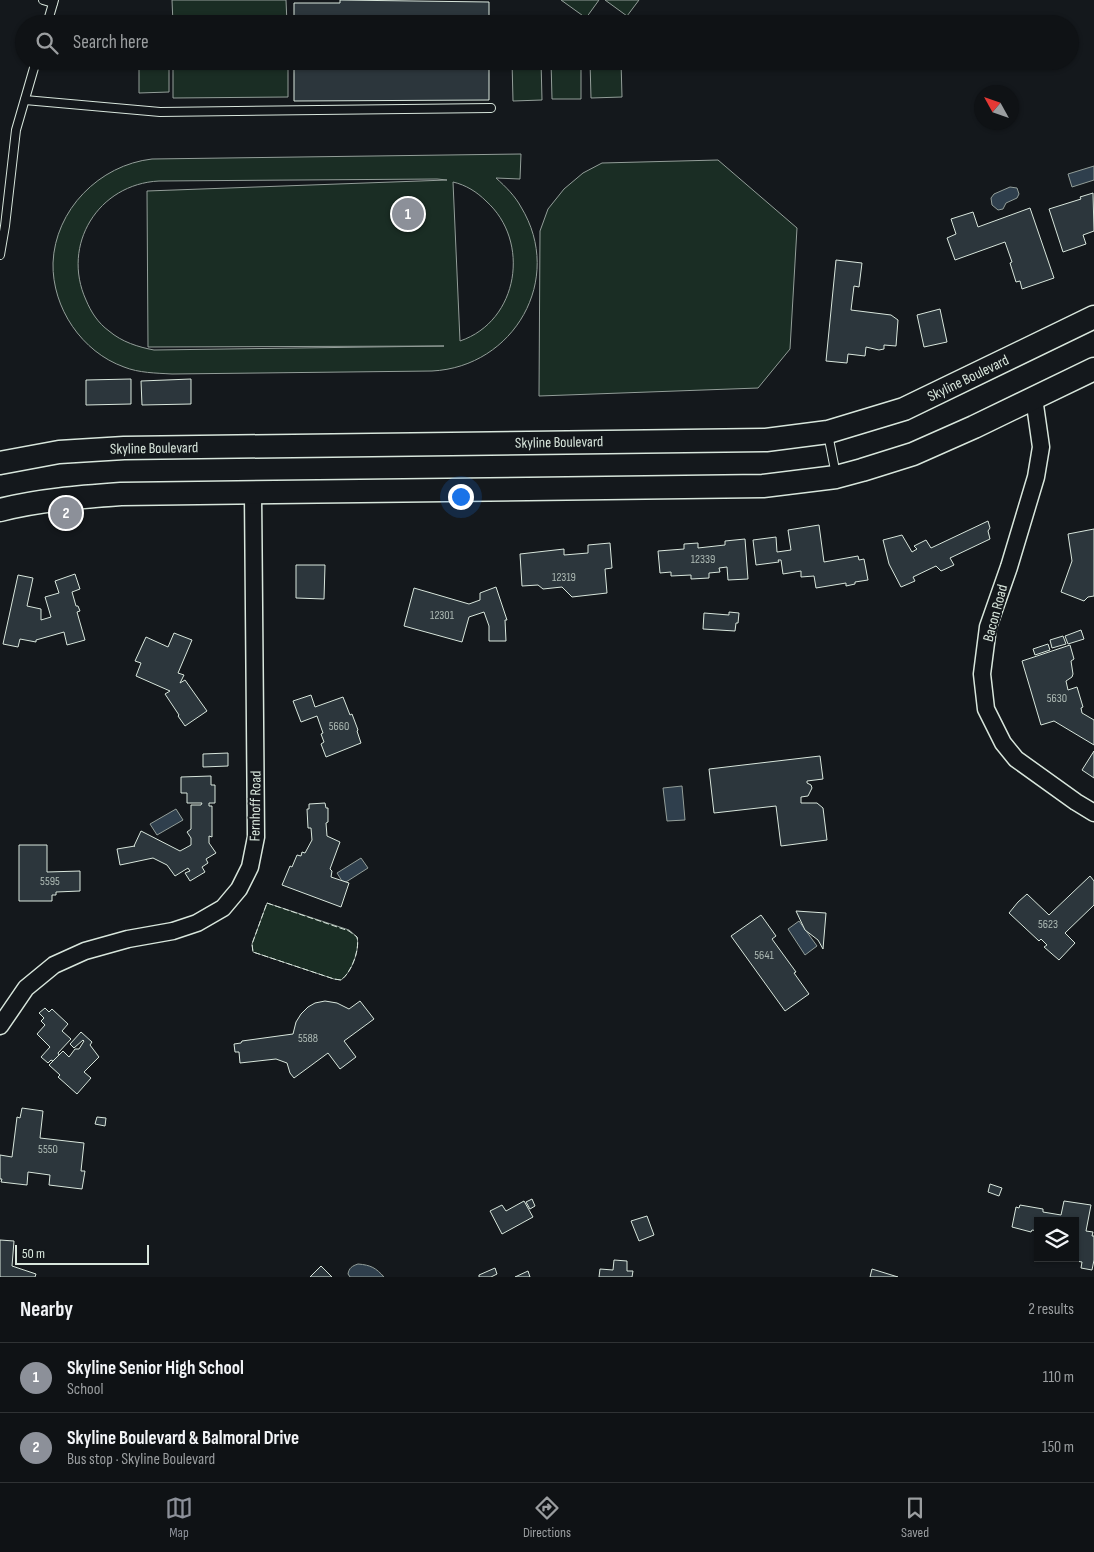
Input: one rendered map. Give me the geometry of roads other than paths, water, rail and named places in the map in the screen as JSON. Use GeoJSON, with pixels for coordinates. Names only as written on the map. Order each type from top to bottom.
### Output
{"type":"FeatureCollection","features":[{"type":"Feature","properties":{"kind":"main road","name":"Skyline Boulevard"},"geometry":{"type":"LineString","coordinates":[[0,463],[59,452],[124,448],[766,440],[828,432],[904,409],[1094,317]]}},
{"type":"Feature","properties":{"kind":"main road"},"geometry":{"type":"LineString","coordinates":[[0,510],[65,498],[121,494],[763,486],[836,477],[913,454],[1094,369]]}},
{"type":"Feature","properties":{"kind":"street","name":"Bacon Road"},"geometry":{"type":"LineString","coordinates":[[1034,398],[1041,447],[1036,477],[1009,567],[988,627],[982,674],[986,709],[1003,743],[1016,760],[1094,813]]}},
{"type":"Feature","properties":{"kind":"street","name":"Fernhoff Road"},"geometry":{"type":"LineString","coordinates":[[0,1026],[26,988],[54,964],[85,951],[128,939],[173,931],[197,923],[223,908],[239,889],[250,867],[256,837],[253,493]]}},
{"type":"Feature","properties":{"kind":"lane"},"geometry":{"type":"LineString","coordinates":[[43,0],[54,2],[50,15]]}},
{"type":"Feature","properties":{"kind":"lane"},"geometry":{"type":"LineString","coordinates":[[0,255],[16,130],[33,70]]}},
{"type":"Feature","properties":{"kind":"lane"},"geometry":{"type":"LineString","coordinates":[[25,100],[160,112],[491,108]]}},
{"type":"Feature","properties":{"kind":"lane"},"geometry":{"type":"LineString","coordinates":[[828,432],[836,477]]}},
{"type":"Feature","properties":{"kind":"water"},"geometry":{"type":"Polygon","coordinates":[[[1094,166],[1094,180],[1072,187],[1068,174],[1094,166]]]}},
{"type":"Feature","properties":{"kind":"water"},"geometry":{"type":"Polygon","coordinates":[[[1010,187],[1017,188],[1019,194],[1017,198],[1006,203],[1003,209],[998,210],[992,205],[991,198],[994,194],[1010,187]]]}},
{"type":"Feature","properties":{"kind":"water"},"geometry":{"type":"Polygon","coordinates":[[[682,786],[685,820],[667,821],[663,788],[682,786]]]}},
{"type":"Feature","properties":{"kind":"water"},"geometry":{"type":"Polygon","coordinates":[[[176,809],[183,820],[157,835],[150,824],[176,809]]]}},
{"type":"Feature","properties":{"kind":"water"},"geometry":{"type":"Polygon","coordinates":[[[361,858],[368,868],[346,882],[342,881],[337,873],[361,858]]]}},
{"type":"Feature","properties":{"kind":"water"},"geometry":{"type":"Polygon","coordinates":[[[799,921],[817,946],[805,955],[788,929],[799,921]]]}},
{"type":"Feature","properties":{"kind":"water"},"geometry":{"type":"Polygon","coordinates":[[[358,1264],[373,1268],[384,1277],[350,1277],[348,1274],[350,1269],[358,1264]]]}},
{"type":"Feature","properties":{"kind":"place","name":"Skyline Senior High School"},"geometry":{"type":"Point","coordinates":[408,214]}},
{"type":"Feature","properties":{"kind":"place","name":"Skyline Boulevard & Balmoral Drive"},"geometry":{"type":"Point","coordinates":[66,513]}}]}
